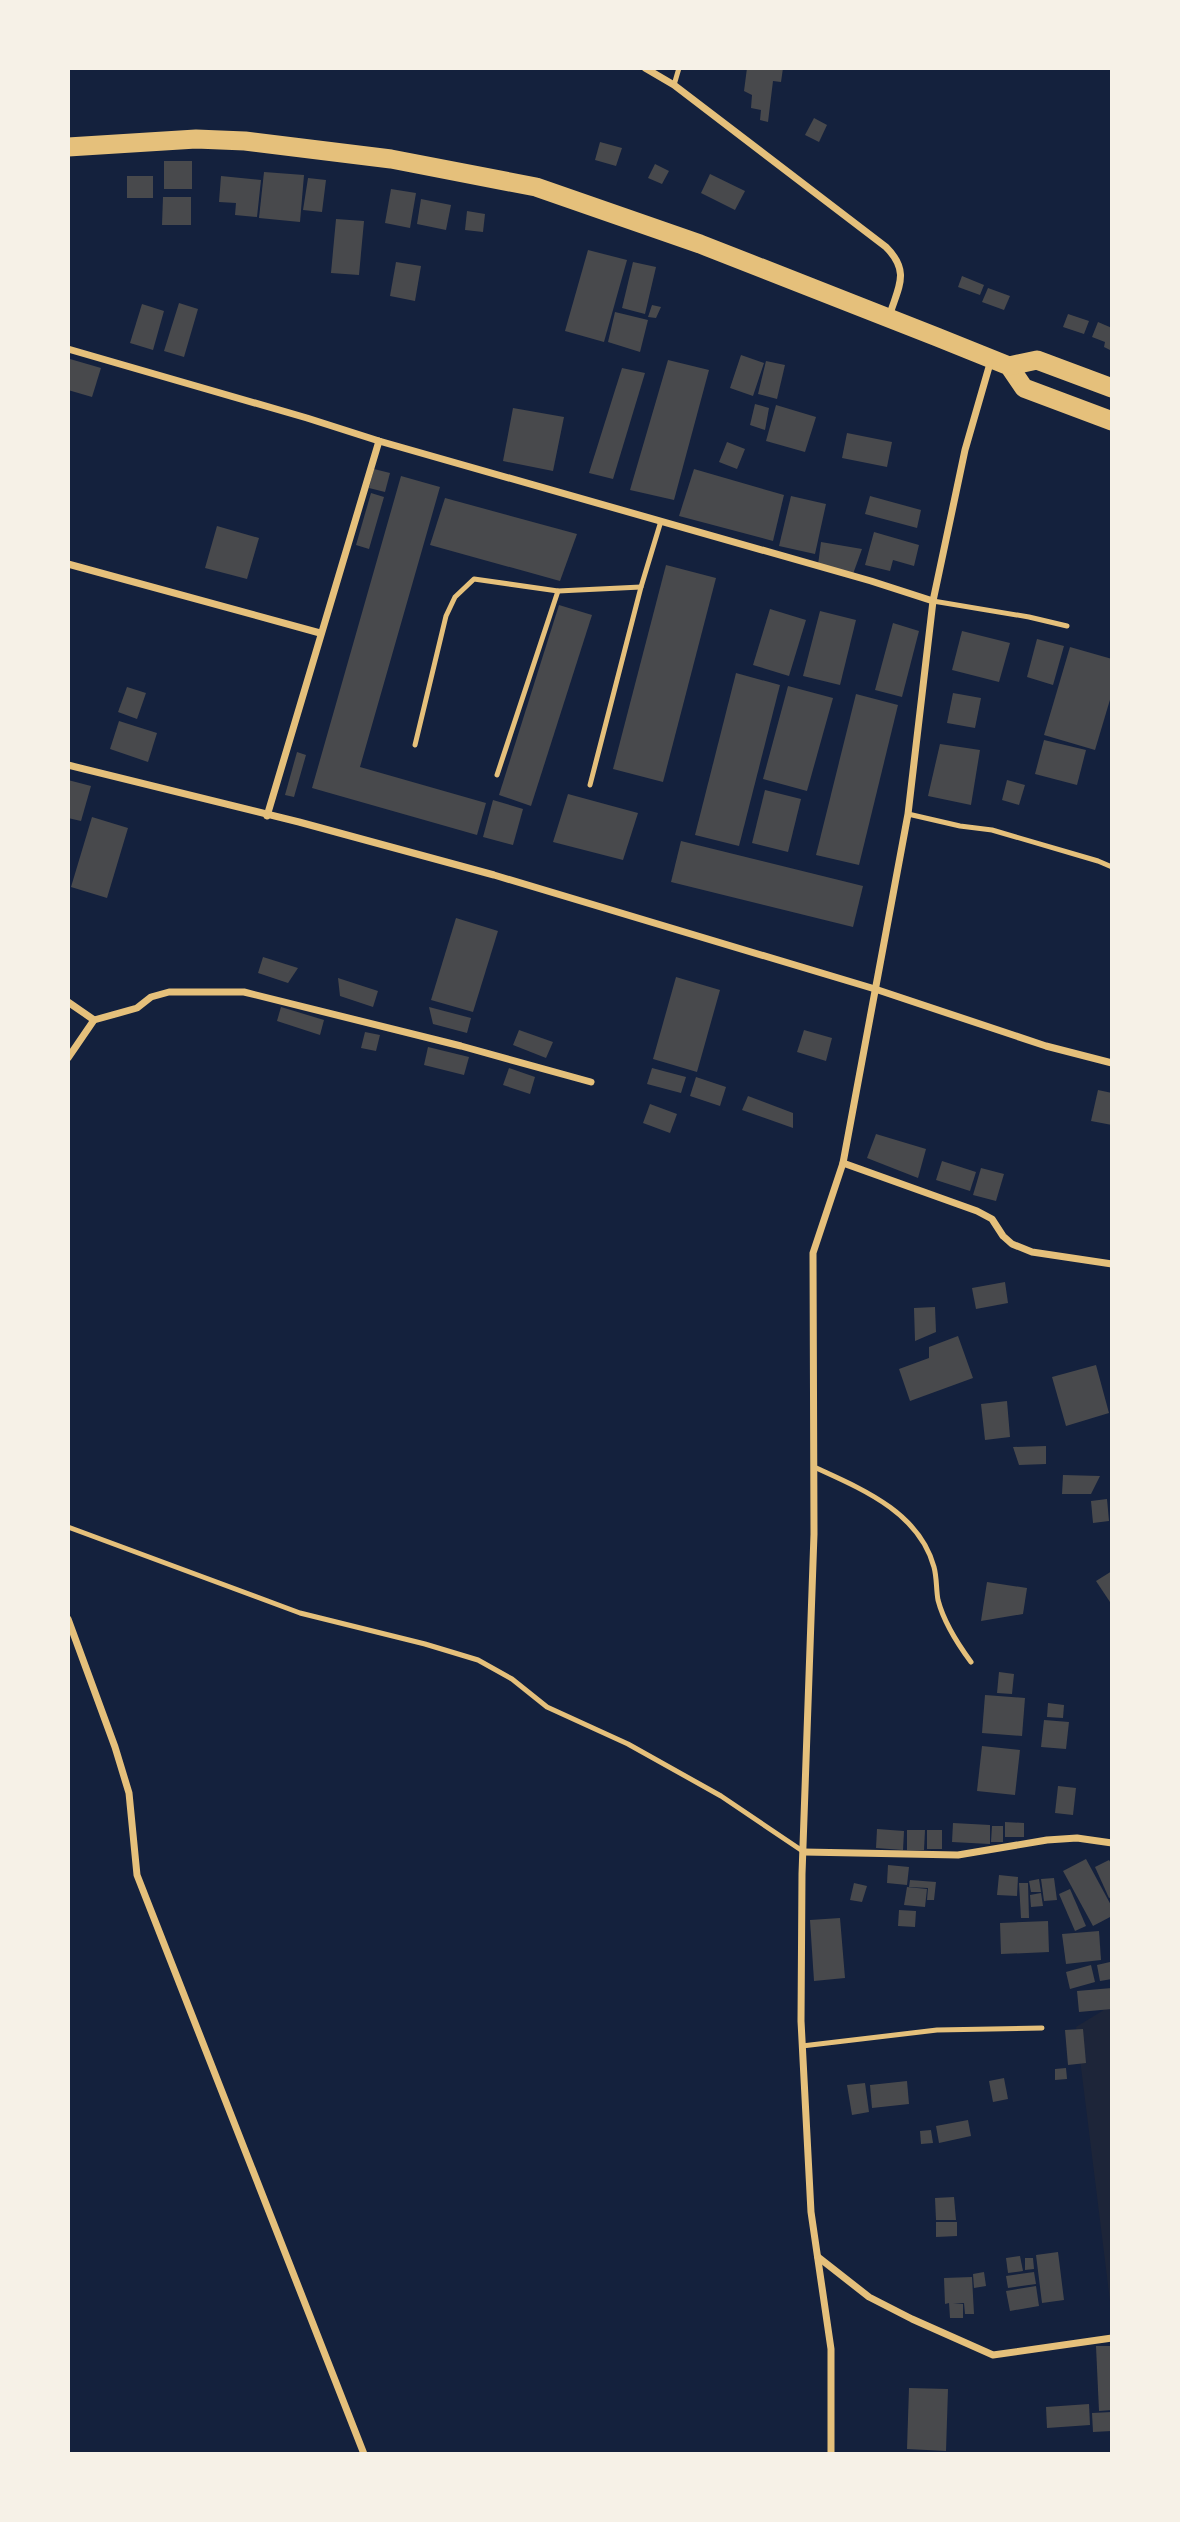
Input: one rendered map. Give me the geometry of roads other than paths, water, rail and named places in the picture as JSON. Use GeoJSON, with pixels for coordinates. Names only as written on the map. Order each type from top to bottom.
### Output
{"type":"FeatureCollection","features":[{"type":"Feature","properties":{"kind":"highway"},"geometry":{"type":"LineString","coordinates":[[68,147],[196,139],[245,141],[391,159],[536,187],[700,244],[1000,363],[1024,388],[1112,421]]}},
{"type":"Feature","properties":{"kind":"highway"},"geometry":{"type":"LineString","coordinates":[[1000,363],[1037,360],[1112,388]]}},
{"type":"Feature","properties":{"kind":"street"},"geometry":{"type":"LineString","coordinates":[[646,68],[674,85],[886,247],[897,259],[902,273],[888,318]]}},
{"type":"Feature","properties":{"kind":"street"},"geometry":{"type":"LineString","coordinates":[[68,349],[379,441],[871,580],[933,601]]}},
{"type":"Feature","properties":{"kind":"street"},"geometry":{"type":"LineString","coordinates":[[831,2454],[831,2349],[811,2212],[802,2046],[802,1874],[814,1534],[813,1253],[843,1163],[908,814],[933,601],[965,450],[1000,363]]}},
{"type":"Feature","properties":{"kind":"street"},"geometry":{"type":"LineString","coordinates":[[267,816],[379,441]]}},
{"type":"Feature","properties":{"kind":"street"},"geometry":{"type":"LineString","coordinates":[[68,564],[320,634]]}},
{"type":"Feature","properties":{"kind":"street"},"geometry":{"type":"LineString","coordinates":[[68,765],[299,822],[494,876],[875,989],[1046,1046],[1112,1063]]}},
{"type":"Feature","properties":{"kind":"street"},"geometry":{"type":"LineString","coordinates":[[68,1058],[94,1020],[137,1008],[151,998],[169,992],[244,992],[592,1082]]}},
{"type":"Feature","properties":{"kind":"street"},"geometry":{"type":"LineString","coordinates":[[68,1002],[94,1020]]}},
{"type":"Feature","properties":{"kind":"street"},"geometry":{"type":"LineString","coordinates":[[843,1163],[977,1211],[992,1219],[1012,1244],[1032,1252],[1112,1264]]}},
{"type":"Feature","properties":{"kind":"street"},"geometry":{"type":"LineString","coordinates":[[68,1619],[129,1793],[137,1875],[364,2454]]}},
{"type":"Feature","properties":{"kind":"street"},"geometry":{"type":"LineString","coordinates":[[804,1852],[958,1855],[1046,1840],[1077,1838],[1112,1843]]}},
{"type":"Feature","properties":{"kind":"street"},"geometry":{"type":"LineString","coordinates":[[818,2256],[869,2297],[993,2355],[1112,2338]]}},
{"type":"Feature","properties":{"kind":"lane"},"geometry":{"type":"LineString","coordinates":[[674,85],[679,68]]}},
{"type":"Feature","properties":{"kind":"lane"},"geometry":{"type":"LineString","coordinates":[[590,785],[641,587],[661,521]]}},
{"type":"Feature","properties":{"kind":"lane"},"geometry":{"type":"LineString","coordinates":[[415,745],[446,616],[455,597],[474,579],[558,591],[641,587]]}},
{"type":"Feature","properties":{"kind":"lane"},"geometry":{"type":"LineString","coordinates":[[497,775],[558,591]]}},
{"type":"Feature","properties":{"kind":"lane"},"geometry":{"type":"LineString","coordinates":[[933,601],[1067,626]]}},
{"type":"Feature","properties":{"kind":"lane"},"geometry":{"type":"LineString","coordinates":[[908,814],[960,827],[992,830],[1112,867]]}},
{"type":"Feature","properties":{"kind":"lane"},"geometry":{"type":"LineString","coordinates":[[813,1467],[860,1488],[910,1522],[924,1544],[934,1568],[938,1599],[948,1626],[971,1662]]}},
{"type":"Feature","properties":{"kind":"lane"},"geometry":{"type":"LineString","coordinates":[[68,1527],[300,1613],[478,1660],[512,1679],[547,1707],[628,1744],[721,1796],[804,1852]]}},
{"type":"Feature","properties":{"kind":"lane"},"geometry":{"type":"LineString","coordinates":[[802,2046],[937,2030],[1042,2028]]}}]}
